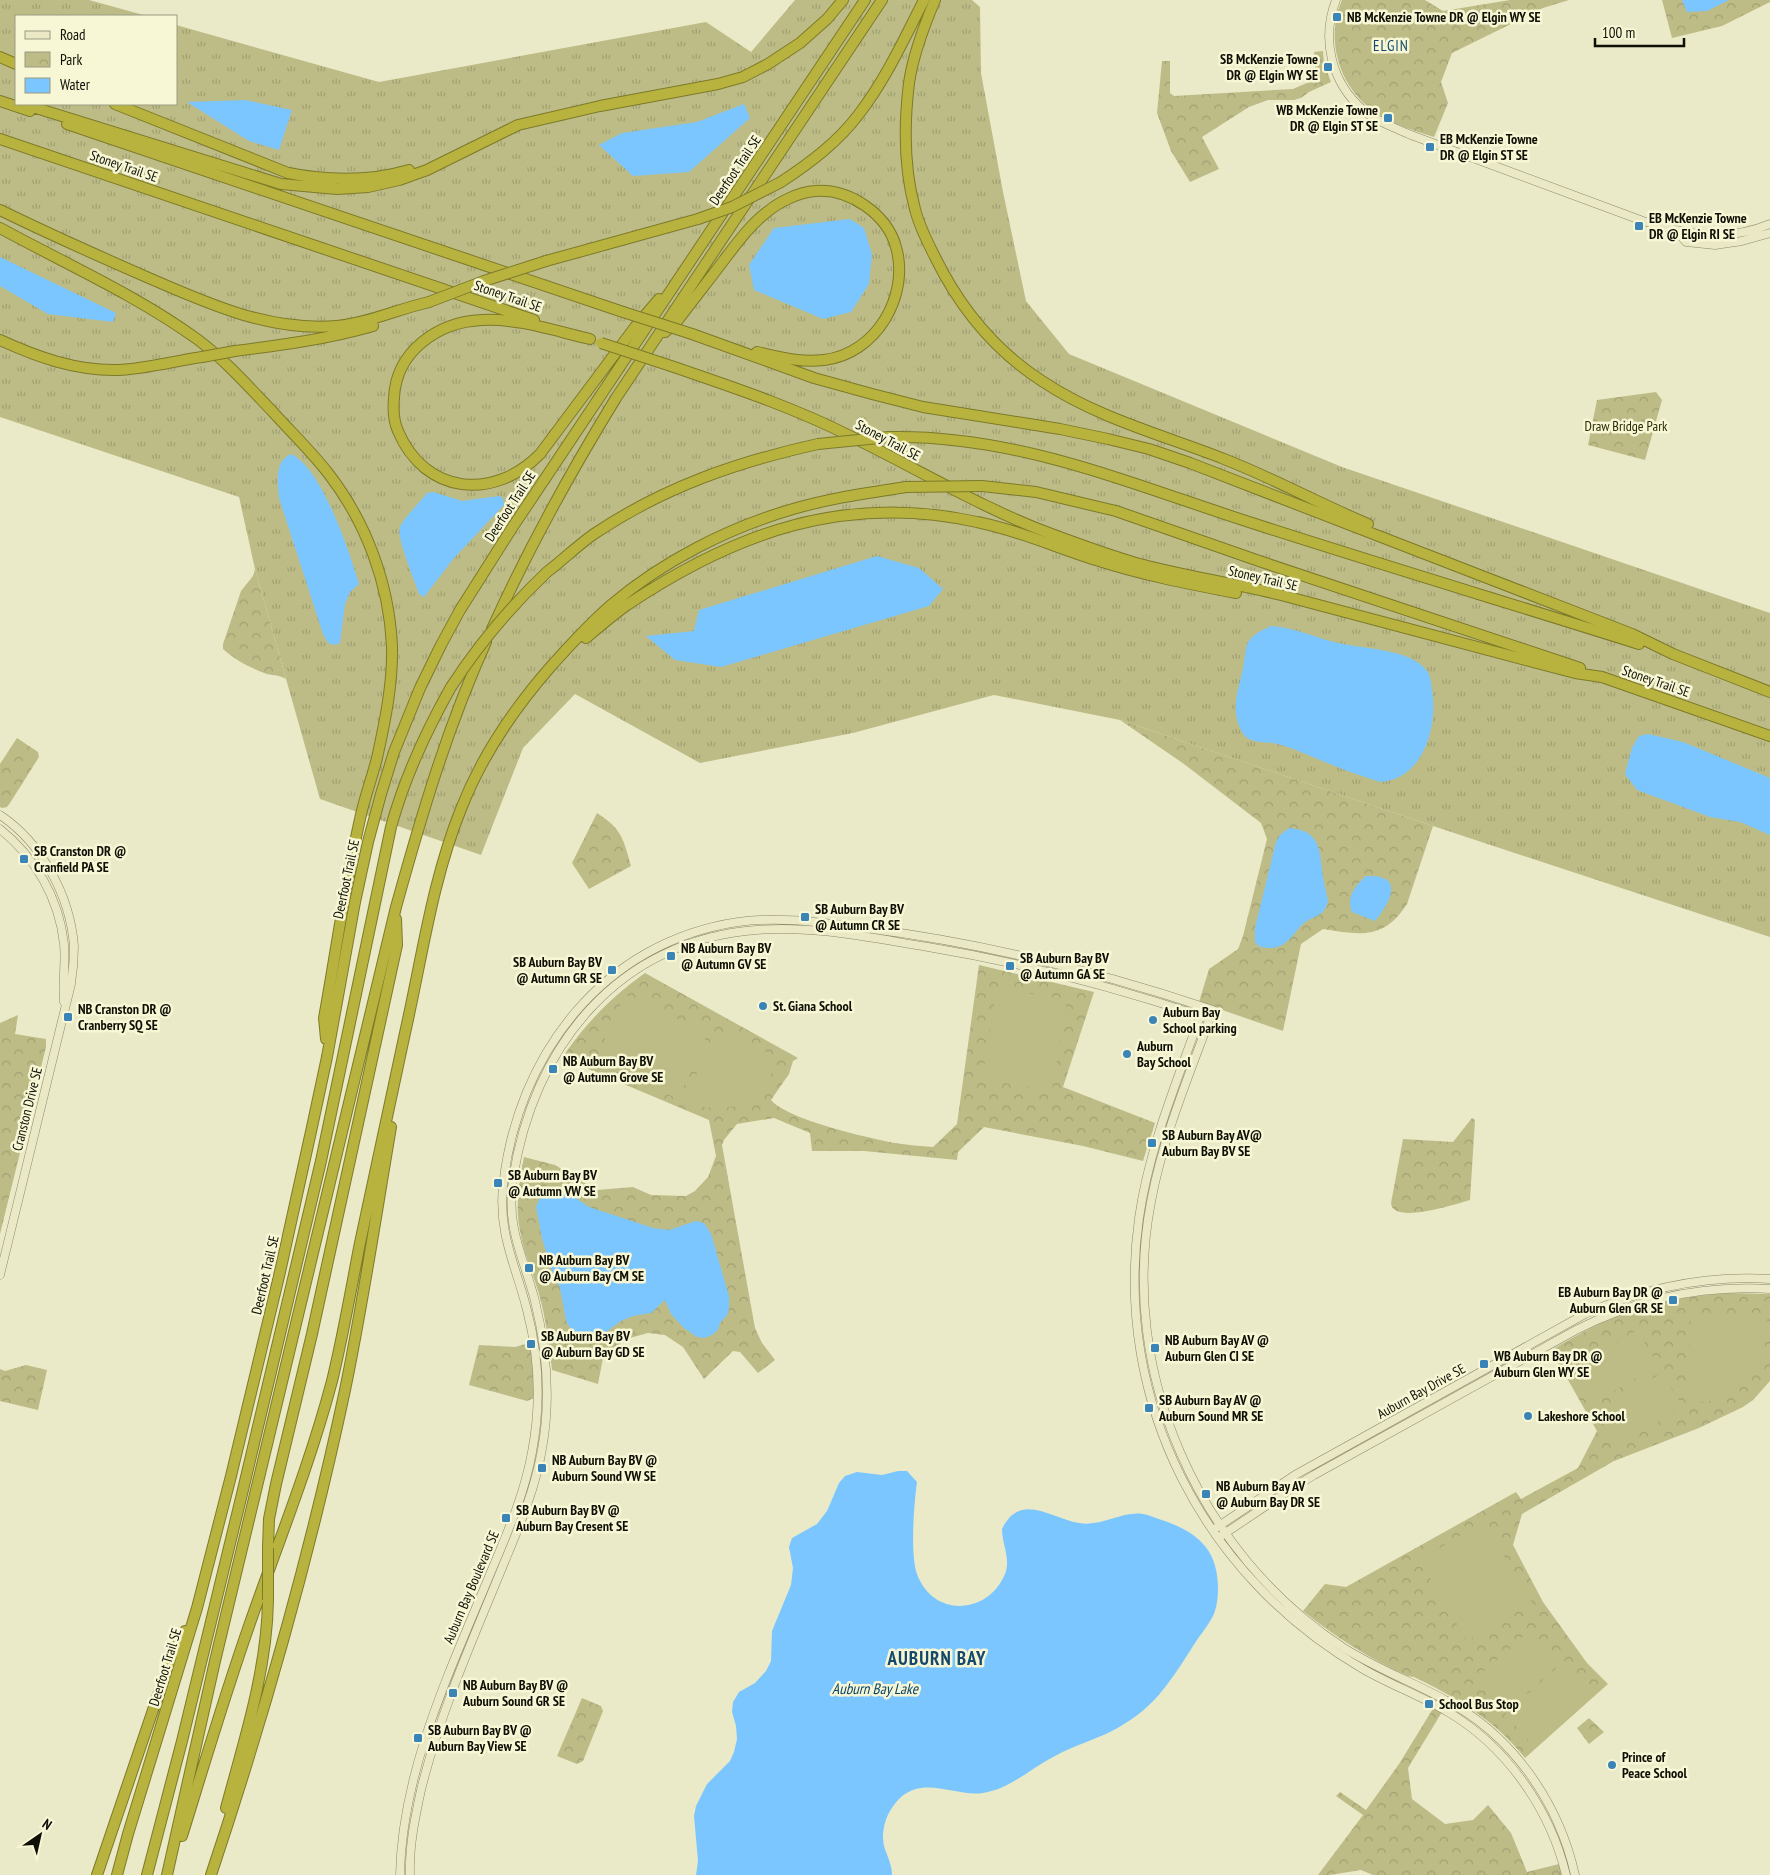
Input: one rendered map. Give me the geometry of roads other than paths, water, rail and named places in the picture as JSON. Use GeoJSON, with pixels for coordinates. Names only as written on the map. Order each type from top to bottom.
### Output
{"type":"FeatureCollection","features":[{"type":"Feature","properties":{"kind":"highway"},"geometry":{"type":"LineString","coordinates":[[26,105],[281,184],[351,189],[385,184],[427,170],[500,132],[533,120],[701,88],[743,77],[768,64],[800,43],[827,19],[843,0]]}},
{"type":"Feature","properties":{"kind":"highway","name":"Deerfoot Trail SE"},"geometry":{"type":"LineString","coordinates":[[117,1875],[198,1608],[234,1467],[276,1290],[327,1057],[355,902],[368,842],[394,752],[420,688],[460,610],[512,528],[865,0]]}},
{"type":"Feature","properties":{"kind":"highway","name":"Deerfoot Trail SE"},"geometry":{"type":"LineString","coordinates":[[169,1875],[217,1652],[396,907],[419,823],[438,764],[464,696],[502,608],[532,543],[576,464],[616,398],[882,0]]}},
{"type":"Feature","properties":{"kind":"highway"},"geometry":{"type":"LineString","coordinates":[[0,210],[68,243],[192,297],[267,323],[298,327],[338,326],[376,319],[546,261],[698,219],[732,207],[781,182],[835,141],[858,116],[882,81],[924,0]]}},
{"type":"Feature","properties":{"kind":"highway"},"geometry":{"type":"LineString","coordinates":[[935,0],[920,40],[909,82],[906,117],[909,182],[915,210],[946,280],[960,302],[987,335],[1017,364],[1072,399],[1120,420],[1226,459],[1319,503],[1399,537],[1432,556]]}},
{"type":"Feature","properties":{"kind":"highway"},"geometry":{"type":"LineString","coordinates":[[0,58],[15,64]]}},
{"type":"Feature","properties":{"kind":"highway"},"geometry":{"type":"LineString","coordinates":[[0,100],[15,102]]}},
{"type":"Feature","properties":{"kind":"highway","name":"Stoney Trail SE"},"geometry":{"type":"LineString","coordinates":[[0,100],[694,335],[814,378],[899,402],[1060,429],[1148,450],[1199,466],[1632,634],[1673,654],[1770,692]]}},
{"type":"Feature","properties":{"kind":"highway"},"geometry":{"type":"LineString","coordinates":[[118,105],[253,160],[310,177],[343,180],[375,178],[426,165],[471,147]]}},
{"type":"Feature","properties":{"kind":"highway","name":"Stoney Trail SE"},"geometry":{"type":"LineString","coordinates":[[0,139],[748,393],[825,424],[994,510],[1056,536],[1136,563],[1281,595],[1575,673],[1602,676],[1770,736]]}},
{"type":"Feature","properties":{"kind":"highway"},"geometry":{"type":"LineString","coordinates":[[651,346],[678,320],[746,231],[767,211],[786,200],[813,191],[841,194],[857,201],[874,213],[891,235],[896,247],[899,275],[894,302],[879,328],[863,344],[848,353],[826,360],[798,361],[694,335]]}},
{"type":"Feature","properties":{"kind":"highway"},"geometry":{"type":"LineString","coordinates":[[0,228],[132,298],[174,324],[217,355],[240,377],[328,472],[356,514],[371,546],[388,608],[392,646],[387,708],[376,759],[360,817],[346,886],[324,1018],[327,1057]]}},
{"type":"Feature","properties":{"kind":"highway"},"geometry":{"type":"LineString","coordinates":[[590,339],[524,323],[494,320],[468,321],[437,331],[415,348],[400,370],[394,391],[393,414],[398,431],[410,453],[423,466],[438,476],[457,484],[477,485],[498,482],[518,473],[531,464],[540,454],[635,327],[681,275]]}},
{"type":"Feature","properties":{"kind":"highway"},"geometry":{"type":"LineString","coordinates":[[0,340],[54,362],[84,368],[118,370],[343,335],[401,315],[429,302]]}},
{"type":"Feature","properties":{"kind":"highway"},"geometry":{"type":"LineString","coordinates":[[147,1875],[214,1608],[321,1161],[391,827],[414,758],[451,687],[470,658],[503,617],[547,572],[594,535],[669,491],[698,478],[746,462],[818,444],[889,436],[964,440],[1051,458],[1328,548],[1673,654]]}},
{"type":"Feature","properties":{"kind":"highway"},"geometry":{"type":"LineString","coordinates":[[169,1875],[250,1621],[297,1495],[332,1379],[422,947],[447,848],[462,806],[481,765],[504,726],[520,703],[567,647],[612,604],[652,575],[685,555],[749,524],[793,509],[847,496],[906,487],[982,486],[1036,492],[1116,511],[1602,676]]}},
{"type":"Feature","properties":{"kind":"highway"},"geometry":{"type":"LineString","coordinates":[[555,662],[626,606],[679,572],[717,553],[758,536],[794,525],[827,517],[858,513],[888,512],[956,517],[1000,527],[1098,561],[1148,574],[1257,597],[1307,603]]}},
{"type":"Feature","properties":{"kind":"highway"},"geometry":{"type":"LineString","coordinates":[[211,1875],[266,1639],[268,1548],[270,1519],[276,1484],[312,1334],[397,945],[396,907]]}},
{"type":"Feature","properties":{"kind":"highway"},"geometry":{"type":"LineString","coordinates":[[211,1875],[270,1692],[290,1622],[323,1486],[348,1370],[401,1067],[400,1057]]}},
{"type":"Feature","properties":{"kind":"highway"},"geometry":{"type":"LineString","coordinates":[[97,1875],[171,1657],[198,1608]]}},
{"type":"Feature","properties":{"kind":"street"},"geometry":{"type":"LineString","coordinates":[[1336,0],[1331,12],[1328,33],[1333,66],[1342,85],[1363,110],[1378,120],[1411,135],[1643,221],[1677,231],[1690,234],[1735,234],[1770,224]]}},
{"type":"Feature","properties":{"kind":"street"},"geometry":{"type":"LineString","coordinates":[[1677,231],[1686,242],[1715,245],[1742,242],[1770,233]]}},
{"type":"Feature","properties":{"kind":"street","name":"Cranston Drive SE"},"geometry":{"type":"LineString","coordinates":[[0,815],[34,847],[52,874],[64,900],[74,944],[71,984],[64,1006],[0,1275]]}},
{"type":"Feature","properties":{"kind":"street","name":"Cranston Drive SE"},"geometry":{"type":"LineString","coordinates":[[0,828],[34,864],[55,903],[64,943],[64,1006]]}},
{"type":"Feature","properties":{"kind":"street","name":"Auburn Bay Boulevard SE"},"geometry":{"type":"LineString","coordinates":[[400,1875],[401,1848],[407,1812],[429,1730],[450,1669],[518,1504],[533,1449],[538,1402],[537,1362],[528,1314],[508,1252],[504,1227],[503,1188],[508,1159],[519,1112],[533,1075],[554,1038],[587,998],[619,971],[644,955],[687,935],[726,924],[756,920],[778,920],[883,930],[986,948],[1118,980],[1213,1010],[1210,1019],[1116,989],[986,958],[856,936],[777,929],[724,934],[681,947],[637,970],[611,989],[588,1011],[564,1040],[537,1089],[526,1124],[513,1181],[511,1203],[514,1232],[519,1256],[534,1297],[545,1353],[547,1406],[540,1461],[526,1510],[462,1665],[440,1725],[415,1819],[410,1850],[410,1875]]}},
{"type":"Feature","properties":{"kind":"street"},"geometry":{"type":"LineString","coordinates":[[1204,1007],[1155,1144],[1147,1174],[1136,1240],[1134,1283],[1136,1323],[1141,1354],[1149,1392],[1177,1470],[1190,1495],[1218,1539],[1263,1592],[1300,1626],[1319,1641],[1364,1670],[1426,1699],[1458,1718],[1499,1752],[1525,1785],[1543,1815],[1557,1845],[1566,1875]]}},
{"type":"Feature","properties":{"kind":"street"},"geometry":{"type":"LineString","coordinates":[[1210,1019],[1168,1136],[1156,1176],[1146,1232],[1144,1307],[1150,1355],[1166,1418],[1183,1460],[1195,1485],[1225,1533],[1257,1574],[1307,1621],[1345,1648],[1374,1665],[1430,1692],[1465,1712],[1484,1725],[1510,1748],[1526,1768],[1548,1803],[1564,1836],[1576,1875]]}},
{"type":"Feature","properties":{"kind":"street","name":"Auburn Bay Drive SE"},"geometry":{"type":"LineString","coordinates":[[1212,1531],[1295,1475],[1594,1310],[1644,1292],[1680,1284],[1730,1278],[1770,1279]]}},
{"type":"Feature","properties":{"kind":"street","name":"Auburn Bay Drive SE"},"geometry":{"type":"LineString","coordinates":[[1218,1539],[1314,1475],[1593,1321],[1628,1307],[1667,1296],[1718,1288],[1770,1289]]}},
{"type":"Feature","properties":{"kind":"water"},"geometry":{"type":"Polygon","coordinates":[[[1682,0],[1729,0],[1707,11],[1687,12],[1682,0]]]}},
{"type":"Feature","properties":{"kind":"water"},"geometry":{"type":"Polygon","coordinates":[[[245,100],[292,110],[279,150],[249,141],[187,102],[245,100]]]}},
{"type":"Feature","properties":{"kind":"water"},"geometry":{"type":"Polygon","coordinates":[[[744,104],[750,118],[689,172],[633,176],[599,145],[622,133],[697,122],[744,104]]]}},
{"type":"Feature","properties":{"kind":"water"},"geometry":{"type":"Polygon","coordinates":[[[850,219],[864,228],[872,254],[869,284],[851,312],[823,319],[754,290],[749,265],[774,228],[850,219]]]}},
{"type":"Feature","properties":{"kind":"water"},"geometry":{"type":"Polygon","coordinates":[[[0,257],[116,313],[113,322],[48,314],[0,286],[0,257]]]}},
{"type":"Feature","properties":{"kind":"water"},"geometry":{"type":"Polygon","coordinates":[[[291,454],[302,462],[324,493],[342,533],[359,584],[350,592],[345,604],[340,643],[335,645],[328,643],[323,634],[279,498],[279,467],[286,457],[291,454]]]}},
{"type":"Feature","properties":{"kind":"water"},"geometry":{"type":"Polygon","coordinates":[[[433,492],[462,501],[499,496],[503,498],[504,505],[454,558],[424,597],[419,594],[403,549],[400,527],[427,493],[433,492]]]}},
{"type":"Feature","properties":{"kind":"water"},"geometry":{"type":"Polygon","coordinates":[[[877,556],[919,568],[943,589],[929,606],[721,667],[675,660],[646,636],[694,631],[699,610],[877,556]]]}},
{"type":"Feature","properties":{"kind":"water"},"geometry":{"type":"Polygon","coordinates":[[[1271,626],[1295,630],[1326,640],[1384,650],[1409,658],[1419,663],[1427,671],[1431,680],[1433,719],[1425,748],[1408,771],[1395,779],[1380,782],[1288,747],[1256,741],[1245,736],[1239,724],[1236,710],[1246,649],[1254,635],[1271,626]]]}},
{"type":"Feature","properties":{"kind":"water"},"geometry":{"type":"Polygon","coordinates":[[[1648,734],[1683,742],[1770,778],[1770,835],[1740,822],[1710,817],[1637,790],[1625,774],[1632,748],[1639,736],[1648,734]]]}},
{"type":"Feature","properties":{"kind":"water"},"geometry":{"type":"Polygon","coordinates":[[[1289,828],[1306,832],[1315,841],[1320,854],[1328,901],[1321,913],[1303,924],[1284,944],[1272,948],[1260,947],[1255,942],[1255,928],[1276,842],[1280,835],[1289,828]]]}},
{"type":"Feature","properties":{"kind":"water"},"geometry":{"type":"Polygon","coordinates":[[[1366,876],[1383,878],[1391,886],[1389,899],[1375,921],[1352,912],[1350,907],[1353,892],[1366,876]]]}},
{"type":"Feature","properties":{"kind":"water"},"geometry":{"type":"Polygon","coordinates":[[[551,1188],[567,1192],[589,1207],[653,1228],[669,1230],[696,1221],[704,1223],[711,1234],[729,1296],[729,1309],[718,1330],[704,1338],[697,1337],[684,1328],[671,1314],[665,1300],[651,1313],[633,1316],[621,1321],[602,1335],[592,1339],[575,1333],[566,1320],[560,1288],[550,1266],[536,1207],[539,1200],[551,1188]]]}},
{"type":"Feature","properties":{"kind":"water","name":"Auburn Bay Lake"},"geometry":{"type":"Polygon","coordinates":[[[907,1471],[917,1482],[913,1542],[917,1574],[925,1588],[935,1598],[947,1604],[961,1606],[974,1604],[997,1588],[1007,1568],[1002,1529],[1009,1518],[1018,1511],[1027,1509],[1048,1513],[1069,1521],[1088,1524],[1127,1515],[1143,1514],[1187,1531],[1204,1545],[1214,1563],[1218,1588],[1214,1614],[1159,1695],[1124,1724],[1061,1753],[1011,1783],[993,1791],[973,1793],[921,1788],[901,1797],[892,1807],[886,1819],[883,1832],[884,1846],[892,1875],[696,1875],[698,1861],[694,1816],[696,1806],[707,1784],[730,1761],[734,1752],[737,1739],[732,1712],[733,1702],[739,1692],[755,1683],[766,1671],[771,1661],[772,1631],[791,1585],[793,1568],[789,1547],[792,1538],[817,1524],[827,1511],[839,1483],[845,1476],[857,1472],[882,1475],[907,1471]]]}},
{"type":"Feature","properties":{"kind":"place","name":"NB McKenzie Towne DR @ Elgin WY SE"},"geometry":{"type":"Point","coordinates":[1337,17]}},
{"type":"Feature","properties":{"kind":"place","name":"SB McKenzie Towne DR @ Elgin WY SE"},"geometry":{"type":"Point","coordinates":[1328,67]}},
{"type":"Feature","properties":{"kind":"place","name":"WB McKenzie Towne DR @ Elgin ST SE"},"geometry":{"type":"Point","coordinates":[1388,118]}},
{"type":"Feature","properties":{"kind":"place","name":"EB McKenzie Towne DR @ Elgin ST SE"},"geometry":{"type":"Point","coordinates":[1430,147]}},
{"type":"Feature","properties":{"kind":"place","name":"EB McKenzie Towne DR @ Elgin RI SE"},"geometry":{"type":"Point","coordinates":[1639,226]}},
{"type":"Feature","properties":{"kind":"place","name":"SB Cranston DR @ Cranfield PA SE"},"geometry":{"type":"Point","coordinates":[24,859]}},
{"type":"Feature","properties":{"kind":"place","name":"SB Auburn Bay BV @ Autumn CR SE"},"geometry":{"type":"Point","coordinates":[805,917]}},
{"type":"Feature","properties":{"kind":"place","name":"NB Auburn Bay BV @ Autumn GV SE"},"geometry":{"type":"Point","coordinates":[671,956]}},
{"type":"Feature","properties":{"kind":"place","name":"SB Auburn Bay BV @ Autumn GA SE"},"geometry":{"type":"Point","coordinates":[1010,966]}},
{"type":"Feature","properties":{"kind":"place","name":"SB Auburn Bay BV @ Autumn GR SE"},"geometry":{"type":"Point","coordinates":[612,970]}},
{"type":"Feature","properties":{"kind":"place","name":"St. Giana School"},"geometry":{"type":"Point","coordinates":[763,1006]}},
{"type":"Feature","properties":{"kind":"place","name":"NB Cranston DR @ Cranberry SQ SE"},"geometry":{"type":"Point","coordinates":[68,1017]}},
{"type":"Feature","properties":{"kind":"place","name":"Auburn Bay School parking"},"geometry":{"type":"Point","coordinates":[1153,1020]}},
{"type":"Feature","properties":{"kind":"place","name":"Auburn Bay School"},"geometry":{"type":"Point","coordinates":[1127,1054]}},
{"type":"Feature","properties":{"kind":"place","name":"NB Auburn Bay BV @ Autumn Grove SE"},"geometry":{"type":"Point","coordinates":[553,1069]}},
{"type":"Feature","properties":{"kind":"place","name":"SB Auburn Bay AV@ Auburn Bay BV SE"},"geometry":{"type":"Point","coordinates":[1152,1143]}},
{"type":"Feature","properties":{"kind":"place","name":"SB Auburn Bay BV @ Autumn VW SE"},"geometry":{"type":"Point","coordinates":[498,1183]}},
{"type":"Feature","properties":{"kind":"place","name":"NB Auburn Bay BV @ Auburn Bay CM SE"},"geometry":{"type":"Point","coordinates":[529,1268]}},
{"type":"Feature","properties":{"kind":"place","name":"EB Auburn Bay DR @ Auburn Glen GR SE"},"geometry":{"type":"Point","coordinates":[1673,1300]}},
{"type":"Feature","properties":{"kind":"place","name":"SB Auburn Bay BV @ Auburn Bay GD SE"},"geometry":{"type":"Point","coordinates":[531,1344]}},
{"type":"Feature","properties":{"kind":"place","name":"NB Auburn Bay AV @ Auburn Glen CI SE"},"geometry":{"type":"Point","coordinates":[1155,1348]}},
{"type":"Feature","properties":{"kind":"place","name":"WB Auburn Bay DR @ Auburn Glen WY SE"},"geometry":{"type":"Point","coordinates":[1484,1364]}},
{"type":"Feature","properties":{"kind":"place","name":"SB Auburn Bay AV @ Auburn Sound MR SE"},"geometry":{"type":"Point","coordinates":[1149,1408]}},
{"type":"Feature","properties":{"kind":"place","name":"Lakeshore School"},"geometry":{"type":"Point","coordinates":[1528,1416]}},
{"type":"Feature","properties":{"kind":"place","name":"NB Auburn Bay BV @ Auburn Sound VW SE"},"geometry":{"type":"Point","coordinates":[542,1468]}},
{"type":"Feature","properties":{"kind":"place","name":"NB Auburn Bay AV @ Auburn Bay DR SE"},"geometry":{"type":"Point","coordinates":[1206,1494]}},
{"type":"Feature","properties":{"kind":"place","name":"SB Auburn Bay BV @ Auburn Bay Cresent SE"},"geometry":{"type":"Point","coordinates":[506,1518]}},
{"type":"Feature","properties":{"kind":"place","name":"NB Auburn Bay BV @ Auburn Sound GR SE"},"geometry":{"type":"Point","coordinates":[453,1693]}},
{"type":"Feature","properties":{"kind":"place","name":"School Bus Stop"},"geometry":{"type":"Point","coordinates":[1429,1704]}},
{"type":"Feature","properties":{"kind":"place","name":"SB Auburn Bay BV @ Auburn Bay View SE"},"geometry":{"type":"Point","coordinates":[418,1738]}},
{"type":"Feature","properties":{"kind":"place","name":"Prince of Peace School"},"geometry":{"type":"Point","coordinates":[1612,1765]}},
{"type":"Feature","properties":{"kind":"district","name":"ELGIN"},"geometry":{"type":"Point","coordinates":[1391,46]}},
{"type":"Feature","properties":{"kind":"district","name":"AUBURN BAY"},"geometry":{"type":"Point","coordinates":[937,1658]}},
{"type":"Feature","properties":{"kind":"park label","name":"Draw Bridge Park"},"geometry":{"type":"Point","coordinates":[1626,426]}}]}
